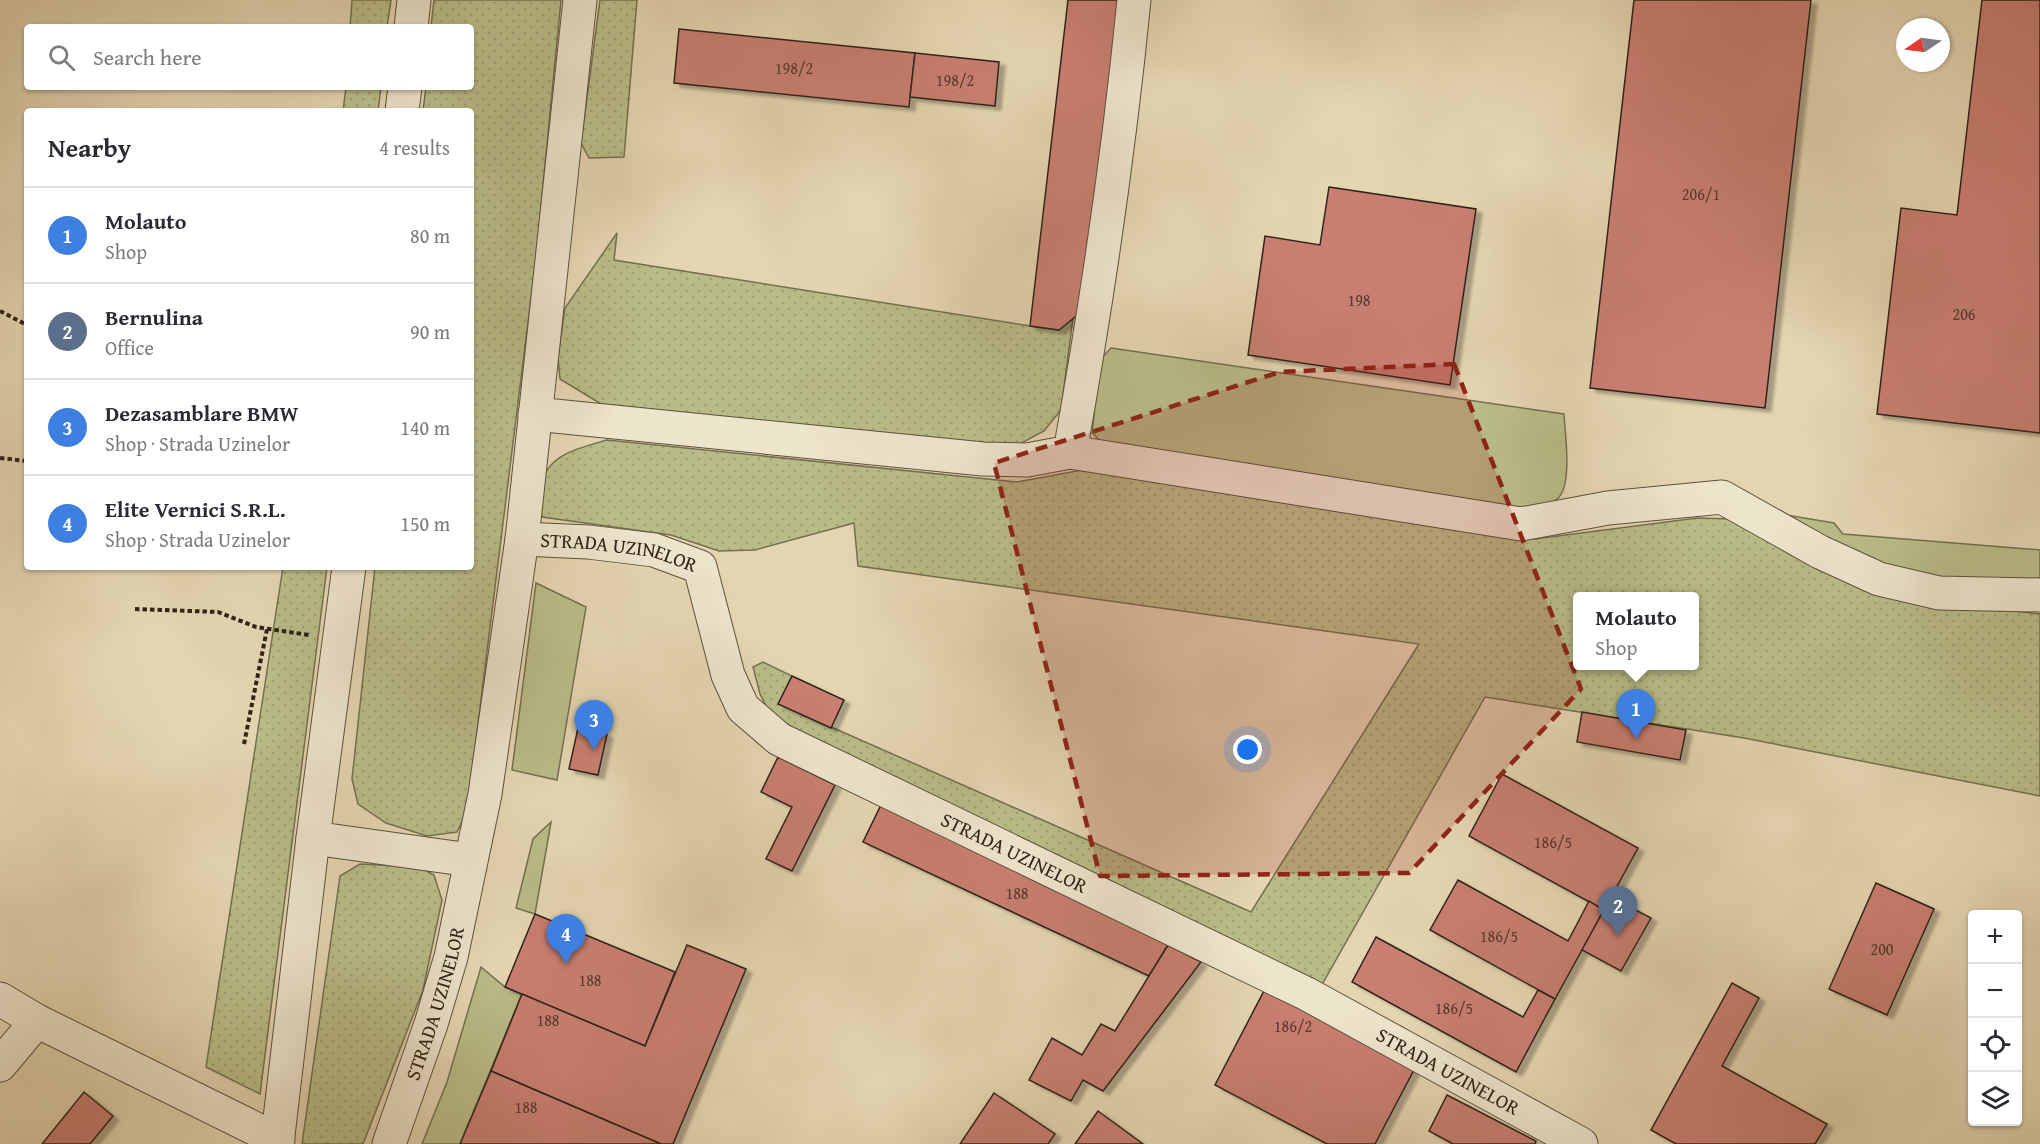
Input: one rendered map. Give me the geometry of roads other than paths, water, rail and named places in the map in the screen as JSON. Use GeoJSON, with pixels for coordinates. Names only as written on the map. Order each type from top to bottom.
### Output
{"type":"FeatureCollection","features":[{"type":"Feature","properties":{"kind":"street"},"geometry":{"type":"LineString","coordinates":[[411,24],[414,0]]}},
{"type":"Feature","properties":{"kind":"street","name":"STRADA UZINELOR"},"geometry":{"type":"LineString","coordinates":[[389,1144],[431,1024],[451,957],[485,794],[522,539],[580,0]]}},
{"type":"Feature","properties":{"kind":"street"},"geometry":{"type":"LineString","coordinates":[[1070,452],[1092,332],[1122,122],[1134,0]]}},
{"type":"Feature","properties":{"kind":"street"},"geometry":{"type":"LineString","coordinates":[[402,108],[405,90]]}},
{"type":"Feature","properties":{"kind":"street"},"geometry":{"type":"LineString","coordinates":[[535,414],[983,459],[1027,460],[1070,452],[1521,524],[1608,508],[1722,497],[1820,552],[1879,579],[1939,593],[2040,595]]}},
{"type":"Feature","properties":{"kind":"street","name":"STRADA UZINELOR"},"geometry":{"type":"LineString","coordinates":[[522,539],[588,542],[654,550],[700,567],[728,675],[743,708],[779,739],[1307,994],[1581,1144]]}},
{"type":"Feature","properties":{"kind":"street"},"geometry":{"type":"LineString","coordinates":[[0,999],[37,1021],[278,1142],[313,838],[349,570]]}},
{"type":"Feature","properties":{"kind":"street"},"geometry":{"type":"LineString","coordinates":[[313,838],[470,861]]}},
{"type":"Feature","properties":{"kind":"street"},"geometry":{"type":"LineString","coordinates":[[0,1065],[37,1021]]}},
{"type":"Feature","properties":{"kind":"place","name":"Molauto"},"geometry":{"type":"Point","coordinates":[1636,739]}},
{"type":"Feature","properties":{"kind":"place","name":"Dezasamblare BMW"},"geometry":{"type":"Point","coordinates":[594,750]}},
{"type":"Feature","properties":{"kind":"place","name":"Bernulina"},"geometry":{"type":"Point","coordinates":[1618,936]}},
{"type":"Feature","properties":{"kind":"place","name":"Elite Vernici S.R.L."},"geometry":{"type":"Point","coordinates":[566,964]}}]}
